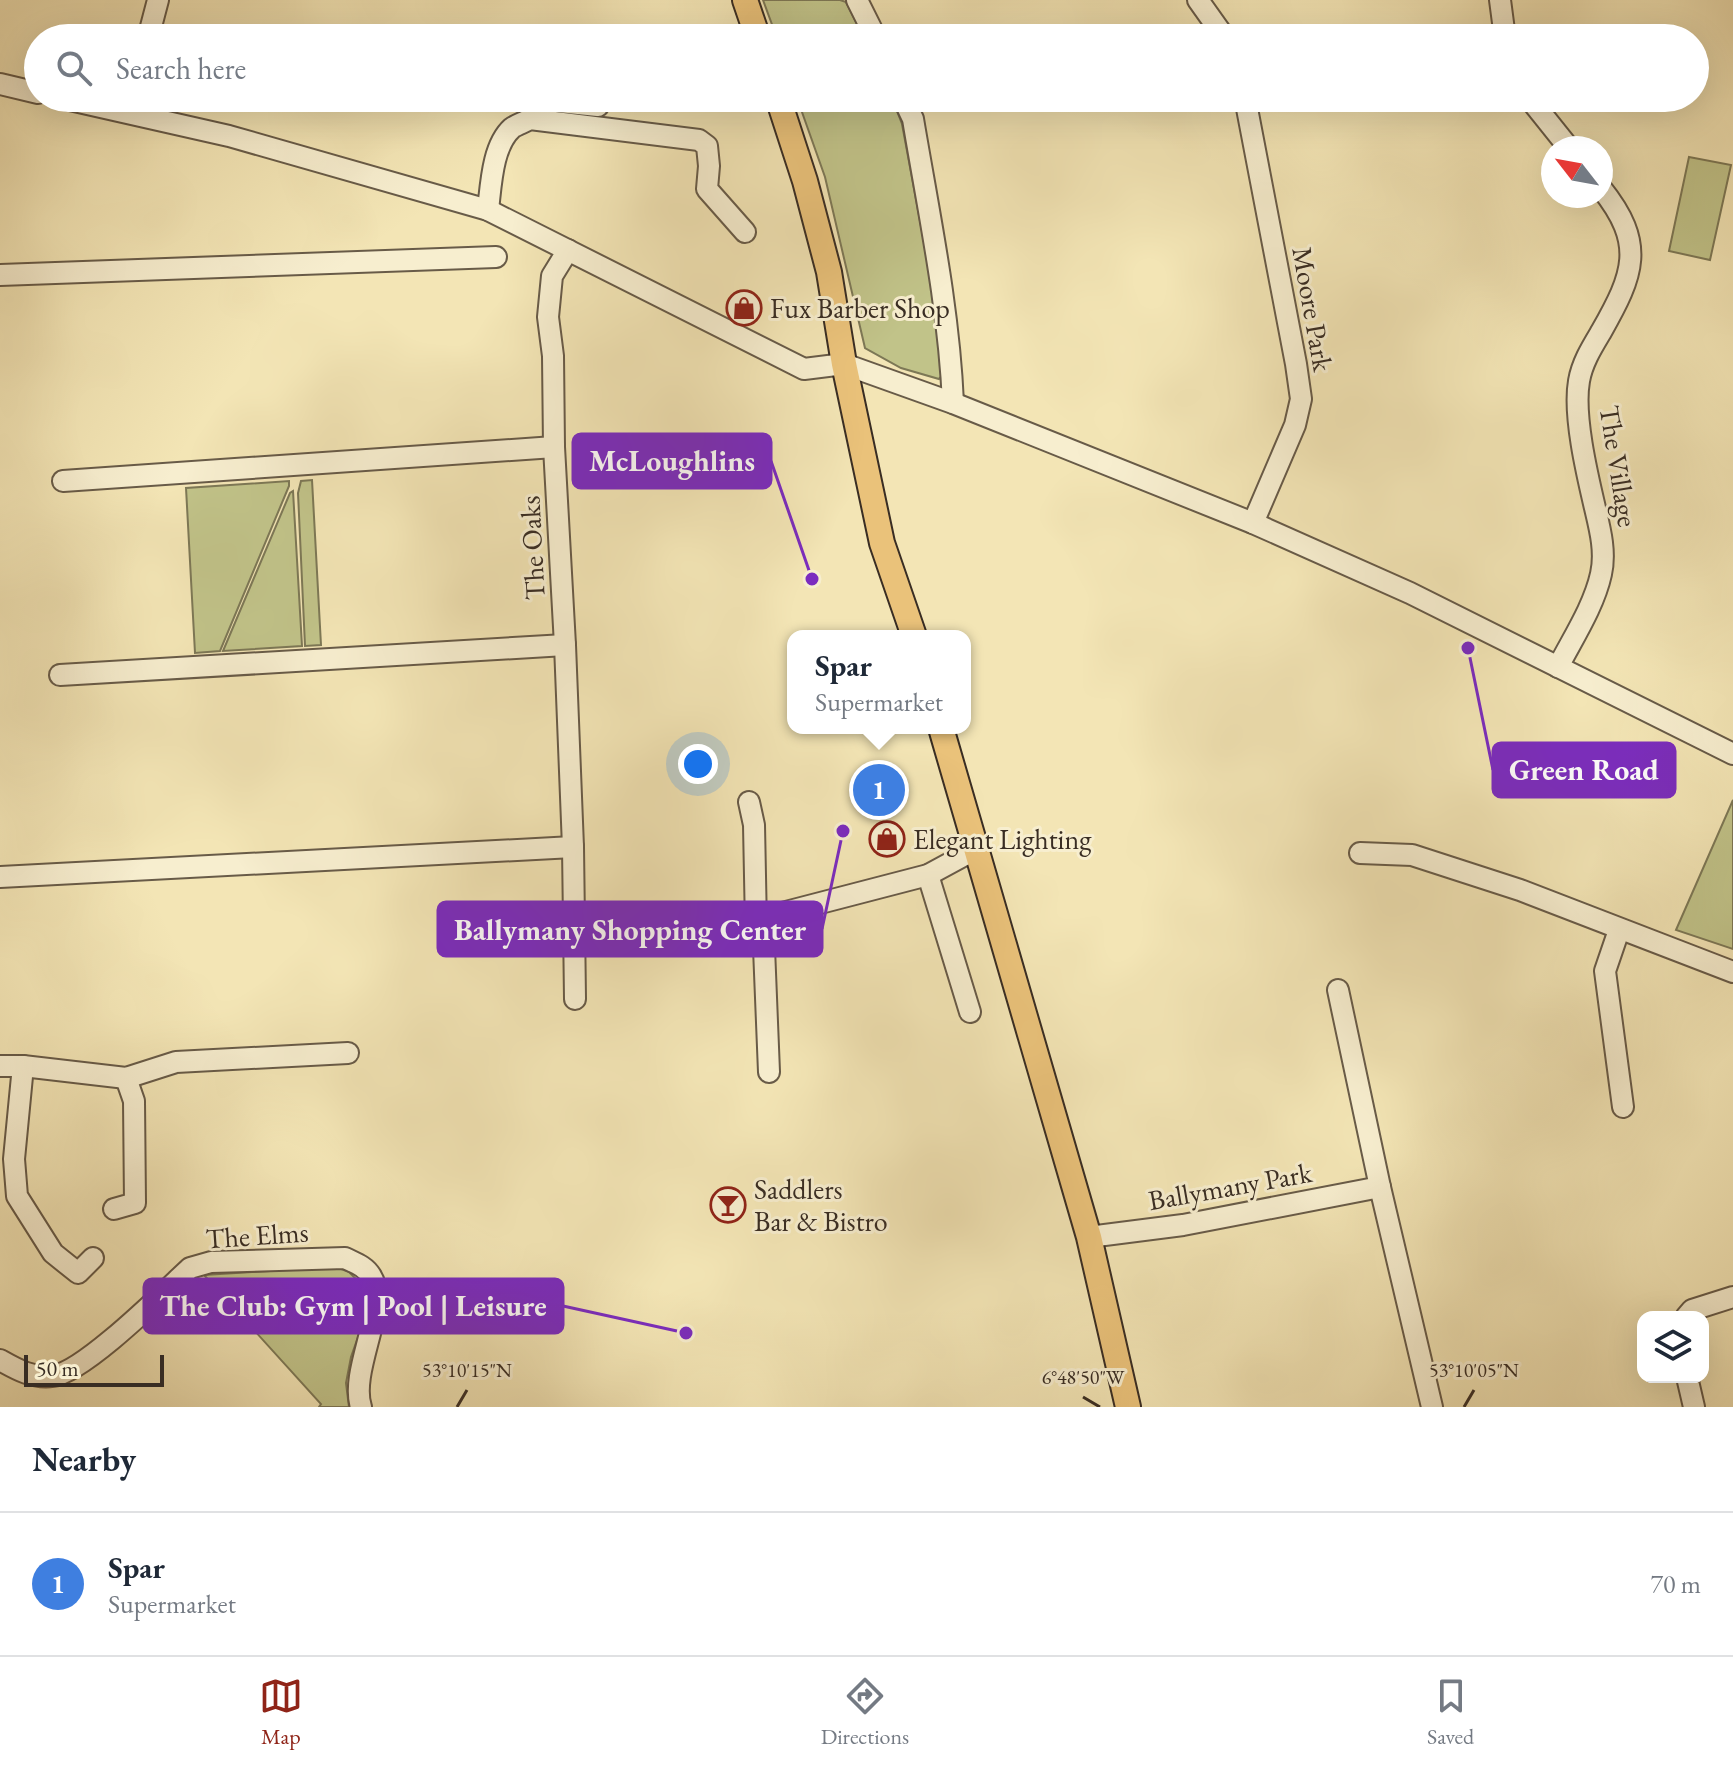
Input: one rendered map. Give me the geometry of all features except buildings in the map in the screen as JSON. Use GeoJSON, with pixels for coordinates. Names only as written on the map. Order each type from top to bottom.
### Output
{"type":"FeatureCollection","features":[{"type":"Feature","properties":{"kind":"main road"},"geometry":{"type":"LineString","coordinates":[[745,0],[753,24]]}},
{"type":"Feature","properties":{"kind":"main road"},"geometry":{"type":"LineString","coordinates":[[783,112],[829,272],[844,364],[882,543],[912,630]]}},
{"type":"Feature","properties":{"kind":"main road"},"geometry":{"type":"LineString","coordinates":[[943,734],[1089,1237],[1128,1407]]}},
{"type":"Feature","properties":{"kind":"street"},"geometry":{"type":"LineString","coordinates":[[152,24],[158,0]]}},
{"type":"Feature","properties":{"kind":"street"},"geometry":{"type":"LineString","coordinates":[[857,0],[869,24]]}},
{"type":"Feature","properties":{"kind":"street"},"geometry":{"type":"LineString","coordinates":[[1198,0],[1215,24]]}},
{"type":"Feature","properties":{"kind":"street"},"geometry":{"type":"LineString","coordinates":[[1500,0],[1503,24]]}},
{"type":"Feature","properties":{"kind":"street"},"geometry":{"type":"LineString","coordinates":[[0,84],[24,90]]}},
{"type":"Feature","properties":{"kind":"street"},"geometry":{"type":"LineString","coordinates":[[155,112],[488,210],[804,369],[844,364],[953,403],[1253,523],[1410,593],[1733,754]]}},
{"type":"Feature","properties":{"kind":"street"},"geometry":{"type":"LineString","coordinates":[[910,112],[942,284],[953,403]]}},
{"type":"Feature","properties":{"kind":"street","name":"Moore Park"},"geometry":{"type":"LineString","coordinates":[[1248,112],[1301,399],[1295,425],[1253,523]]}},
{"type":"Feature","properties":{"kind":"street"},"geometry":{"type":"LineString","coordinates":[[1540,112],[1559,136]]}},
{"type":"Feature","properties":{"kind":"street"},"geometry":{"type":"LineString","coordinates":[[488,210],[492,175],[501,147],[512,129],[530,119],[699,140],[707,146],[707,189],[745,232]]}},
{"type":"Feature","properties":{"kind":"street","name":"The Village"},"geometry":{"type":"LineString","coordinates":[[1558,667],[1588,609],[1602,573],[1603,544],[1580,435],[1578,382],[1587,356],[1627,283],[1632,251],[1624,224],[1613,207]]}},
{"type":"Feature","properties":{"kind":"street","name":"The Oaks"},"geometry":{"type":"LineString","coordinates":[[568,250],[552,276],[548,317],[553,356],[554,447],[573,847],[575,999]]}},
{"type":"Feature","properties":{"kind":"street"},"geometry":{"type":"LineString","coordinates":[[0,275],[496,257]]}},
{"type":"Feature","properties":{"kind":"street"},"geometry":{"type":"LineString","coordinates":[[63,481],[554,447]]}},
{"type":"Feature","properties":{"kind":"street"},"geometry":{"type":"LineString","coordinates":[[60,675],[565,645]]}},
{"type":"Feature","properties":{"kind":"street"},"geometry":{"type":"LineString","coordinates":[[749,802],[754,825],[769,1072]]}},
{"type":"Feature","properties":{"kind":"street"},"geometry":{"type":"LineString","coordinates":[[0,877],[573,847]]}},
{"type":"Feature","properties":{"kind":"street"},"geometry":{"type":"LineString","coordinates":[[701,932],[760,925],[778,914],[928,875],[976,849]]}},
{"type":"Feature","properties":{"kind":"street"},"geometry":{"type":"LineString","coordinates":[[1360,853],[1412,855],[1520,890],[1733,972]]}},
{"type":"Feature","properties":{"kind":"street"},"geometry":{"type":"LineString","coordinates":[[928,875],[970,1012]]}},
{"type":"Feature","properties":{"kind":"street"},"geometry":{"type":"LineString","coordinates":[[1619,930],[1605,971],[1623,1107]]}},
{"type":"Feature","properties":{"kind":"street"},"geometry":{"type":"LineString","coordinates":[[1338,990],[1432,1407]]}},
{"type":"Feature","properties":{"kind":"street"},"geometry":{"type":"LineString","coordinates":[[0,1066],[126,1078],[176,1062],[348,1053]]}},
{"type":"Feature","properties":{"kind":"street"},"geometry":{"type":"LineString","coordinates":[[23,1066],[14,1159],[17,1196],[53,1253],[78,1273],[93,1258]]}},
{"type":"Feature","properties":{"kind":"street"},"geometry":{"type":"LineString","coordinates":[[114,1209],[135,1203],[134,1101],[126,1078]]}},
{"type":"Feature","properties":{"kind":"street","name":"Ballymany Park"},"geometry":{"type":"LineString","coordinates":[[1089,1237],[1183,1225],[1380,1187]]}},
{"type":"Feature","properties":{"kind":"street","name":"The Elms"},"geometry":{"type":"LineString","coordinates":[[0,1360],[32,1376],[55,1376],[82,1364],[190,1268],[211,1262],[345,1258],[363,1266],[373,1278],[375,1299],[371,1330],[359,1375],[361,1407]]}},
{"type":"Feature","properties":{"kind":"street"},"geometry":{"type":"LineString","coordinates":[[1691,1311],[1733,1297]]}},
{"type":"Feature","properties":{"kind":"street"},"geometry":{"type":"LineString","coordinates":[[1688,1383],[1694,1407]]}},
{"type":"Feature","properties":{"kind":"green space"},"geometry":{"type":"Polygon","coordinates":[[[763,0],[840,0],[846,2],[857,24],[772,24],[763,0]]]}},
{"type":"Feature","properties":{"kind":"green space"},"geometry":{"type":"Polygon","coordinates":[[[802,112],[897,112],[946,361],[944,373],[939,379],[901,368],[865,348],[825,177],[802,112]]]}},
{"type":"Feature","properties":{"kind":"green space"},"geometry":{"type":"Polygon","coordinates":[[[1689,157],[1731,165],[1710,260],[1669,251],[1689,157]]]}},
{"type":"Feature","properties":{"kind":"green space"},"geometry":{"type":"Polygon","coordinates":[[[312,480],[321,645],[305,646],[298,493],[301,481],[312,480]]]}},
{"type":"Feature","properties":{"kind":"green space"},"geometry":{"type":"Polygon","coordinates":[[[289,481],[220,651],[195,653],[186,488],[289,481]]]}},
{"type":"Feature","properties":{"kind":"green space"},"geometry":{"type":"Polygon","coordinates":[[[293,491],[302,646],[223,651],[290,493],[293,491]]]}},
{"type":"Feature","properties":{"kind":"green space"},"geometry":{"type":"Polygon","coordinates":[[[1733,800],[1733,949],[1676,930],[1733,800]]]}},
{"type":"Feature","properties":{"kind":"green space"},"geometry":{"type":"Polygon","coordinates":[[[336,1267],[349,1272],[363,1286],[363,1323],[346,1383],[349,1407],[319,1407],[321,1404],[204,1275],[336,1267]]]}},
{"type":"Feature","properties":{"kind":"place","name":"Fux Barber Shop"},"geometry":{"type":"Point","coordinates":[744,308]}},
{"type":"Feature","properties":{"kind":"place","name":"McLoughlins"},"geometry":{"type":"Point","coordinates":[812,579]}},
{"type":"Feature","properties":{"kind":"place","name":"Green Road"},"geometry":{"type":"Point","coordinates":[1468,648]}},
{"type":"Feature","properties":{"kind":"place","name":"Spar"},"geometry":{"type":"Point","coordinates":[879,790]}},
{"type":"Feature","properties":{"kind":"place","name":"Ballymany Shopping Center"},"geometry":{"type":"Point","coordinates":[843,831]}},
{"type":"Feature","properties":{"kind":"place","name":"Elegant Lighting"},"geometry":{"type":"Point","coordinates":[887,839]}},
{"type":"Feature","properties":{"kind":"place","name":"Saddlers Bar & Bistro"},"geometry":{"type":"Point","coordinates":[728,1205]}},
{"type":"Feature","properties":{"kind":"place","name":"The Club: Gym | Pool | Leisure"},"geometry":{"type":"Point","coordinates":[686,1333]}}]}
